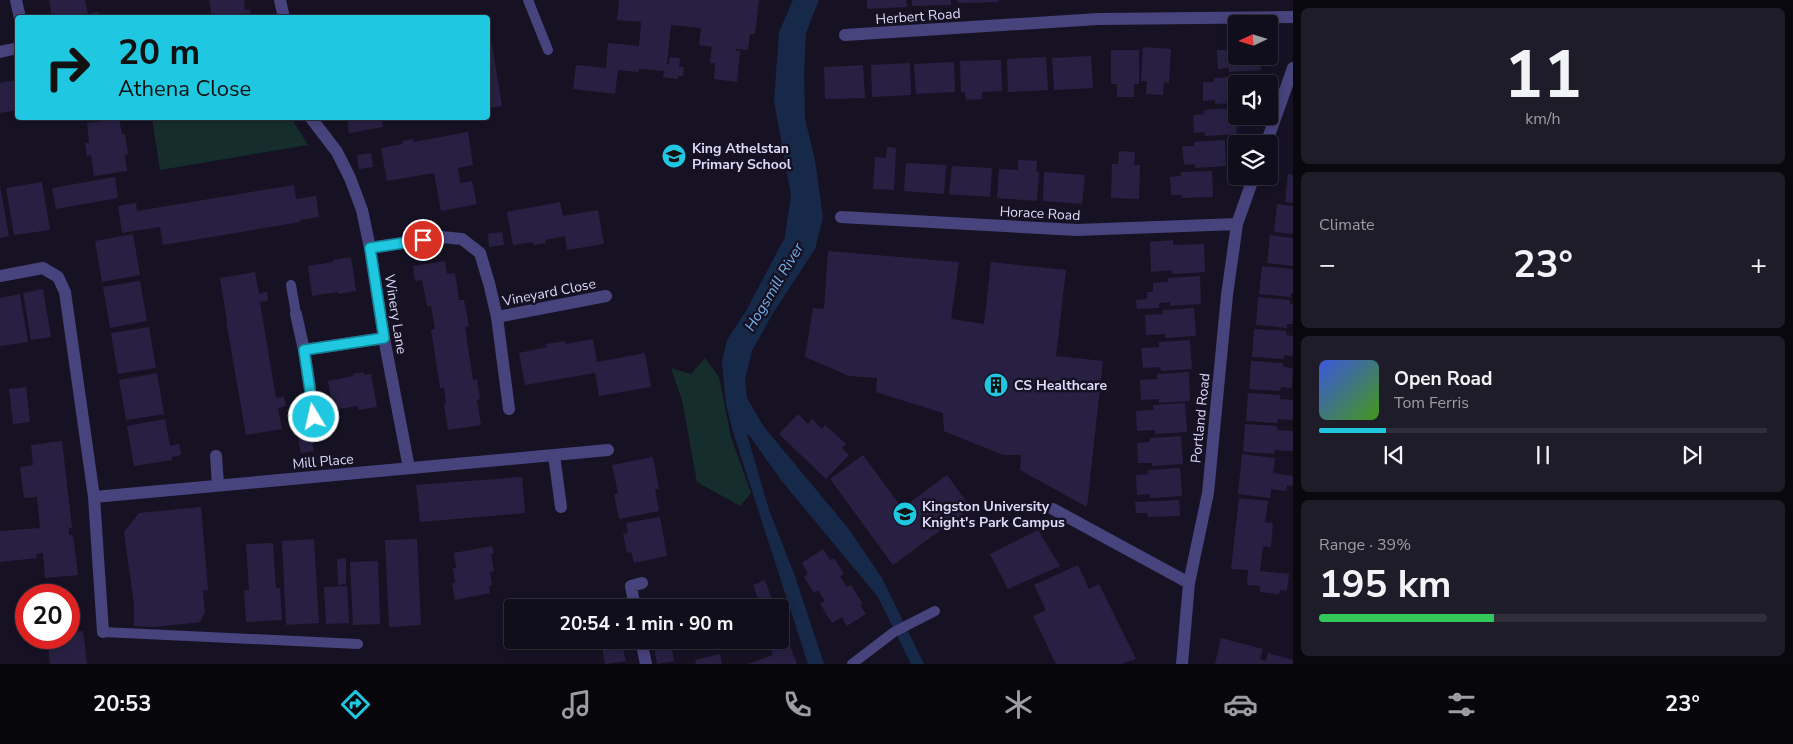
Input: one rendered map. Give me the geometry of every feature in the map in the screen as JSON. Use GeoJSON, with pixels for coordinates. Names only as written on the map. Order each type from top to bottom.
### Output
{"type":"FeatureCollection","features":[{"type":"Feature","properties":{"kind":"street"},"geometry":{"type":"LineString","coordinates":[[16,0],[19,15]]}},
{"type":"Feature","properties":{"kind":"street"},"geometry":{"type":"LineString","coordinates":[[280,0],[283,15]]}},
{"type":"Feature","properties":{"kind":"street","name":"Herbert Road"},"geometry":{"type":"LineString","coordinates":[[845,36],[1098,20],[1293,17]]}},
{"type":"Feature","properties":{"kind":"street"},"geometry":{"type":"LineString","coordinates":[[0,52],[15,49]]}},
{"type":"Feature","properties":{"kind":"street"},"geometry":{"type":"LineString","coordinates":[[1269,135],[1293,68]]}},
{"type":"Feature","properties":{"kind":"street","name":"Winery Lane"},"geometry":{"type":"LineString","coordinates":[[313,120],[337,152],[350,178],[362,210],[409,468]]}},
{"type":"Feature","properties":{"kind":"street","name":"Portland Road"},"geometry":{"type":"LineString","coordinates":[[1182,664],[1189,583],[1208,493],[1227,295],[1237,224],[1251,185]]}},
{"type":"Feature","properties":{"kind":"street","name":"Horace Road"},"geometry":{"type":"LineString","coordinates":[[841,217],[1077,230],[1237,224]]}},
{"type":"Feature","properties":{"kind":"street","name":"Vineyard Close"},"geometry":{"type":"LineString","coordinates":[[370,248],[441,237],[462,239],[480,253],[497,317],[509,409]]}},
{"type":"Feature","properties":{"kind":"street"},"geometry":{"type":"LineString","coordinates":[[0,276],[43,268],[58,277],[65,292],[94,497],[103,632]]}},
{"type":"Feature","properties":{"kind":"street","name":"Vineyard Close"},"geometry":{"type":"LineString","coordinates":[[497,317],[606,296]]}},
{"type":"Feature","properties":{"kind":"street"},"geometry":{"type":"LineString","coordinates":[[296,314],[310,387]]}},
{"type":"Feature","properties":{"kind":"street"},"geometry":{"type":"LineString","coordinates":[[304,350],[384,338]]}},
{"type":"Feature","properties":{"kind":"street","name":"Mill Place"},"geometry":{"type":"LineString","coordinates":[[94,497],[608,450]]}},
{"type":"Feature","properties":{"kind":"street"},"geometry":{"type":"LineString","coordinates":[[554,455],[562,507]]}},
{"type":"Feature","properties":{"kind":"street"},"geometry":{"type":"LineString","coordinates":[[216,456],[218,485]]}},
{"type":"Feature","properties":{"kind":"street"},"geometry":{"type":"LineString","coordinates":[[1053,510],[1189,583]]}},
{"type":"Feature","properties":{"kind":"street"},"geometry":{"type":"LineString","coordinates":[[633,599],[631,586],[642,583]]}},
{"type":"Feature","properties":{"kind":"street"},"geometry":{"type":"LineString","coordinates":[[643,649],[646,664]]}},
{"type":"Feature","properties":{"kind":"lane"},"geometry":{"type":"LineString","coordinates":[[528,0],[548,50]]}},
{"type":"Feature","properties":{"kind":"lane"},"geometry":{"type":"LineString","coordinates":[[291,285],[296,314]]}},
{"type":"Feature","properties":{"kind":"lane"},"geometry":{"type":"LineString","coordinates":[[310,387],[314,417]]}},
{"type":"Feature","properties":{"kind":"lane"},"geometry":{"type":"LineString","coordinates":[[852,664],[894,632],[935,611]]}},
{"type":"Feature","properties":{"kind":"lane"},"geometry":{"type":"LineString","coordinates":[[103,632],[358,644]]}},
{"type":"Feature","properties":{"kind":"green space"},"geometry":{"type":"Polygon","coordinates":[[[152,120],[293,120],[308,145],[160,170],[152,120]]]}},
{"type":"Feature","properties":{"kind":"green space"},"geometry":{"type":"Polygon","coordinates":[[[705,358],[719,377],[731,437],[751,493],[740,506],[697,482],[682,400],[671,368],[691,374],[705,358]]]}},
{"type":"Feature","properties":{"kind":"water","name":"Hogsmill River"},"geometry":{"type":"Polygon","coordinates":[[[793,0],[819,0],[806,33],[804,74],[805,119],[815,160],[823,218],[815,249],[773,313],[752,351],[745,379],[747,398],[764,427],[848,528],[882,578],[924,664],[911,664],[878,597],[781,480],[747,434],[769,510],[795,576],[824,664],[808,664],[789,605],[789,599],[787,599],[733,432],[726,404],[722,362],[727,340],[746,311],[785,237],[791,195],[774,101],[779,32],[793,0]]]}},
{"type":"Feature","properties":{"kind":"building"},"geometry":{"type":"Polygon","coordinates":[[[49,0],[85,0],[88,14],[98,12],[100,15],[52,15],[49,0]]]}},
{"type":"Feature","properties":{"kind":"building"},"geometry":{"type":"Polygon","coordinates":[[[209,0],[244,0],[245,10],[250,9],[251,15],[212,15],[209,0]]]}},
{"type":"Feature","properties":{"kind":"building"},"geometry":{"type":"Polygon","coordinates":[[[619,0],[759,0],[755,34],[750,34],[748,50],[736,49],[736,51],[740,51],[737,82],[714,79],[715,63],[710,63],[712,47],[699,45],[701,28],[671,25],[667,64],[669,64],[670,57],[680,58],[679,67],[684,67],[683,76],[678,76],[678,79],[663,77],[664,71],[639,69],[639,72],[618,70],[615,94],[573,89],[576,65],[606,68],[608,43],[639,46],[641,22],[617,20],[619,0]]]}},
{"type":"Feature","properties":{"kind":"building"},"geometry":{"type":"Polygon","coordinates":[[[867,0],[906,0],[907,7],[867,9],[867,0]]]}},
{"type":"Feature","properties":{"kind":"building"},"geometry":{"type":"Polygon","coordinates":[[[912,0],[951,0],[951,5],[912,6],[912,0]]]}},
{"type":"Feature","properties":{"kind":"building"},"geometry":{"type":"Polygon","coordinates":[[[958,0],[999,0],[999,2],[958,3],[958,0]]]}},
{"type":"Feature","properties":{"kind":"building"},"geometry":{"type":"Polygon","coordinates":[[[490,32],[502,106],[490,108],[490,32]]]}},
{"type":"Feature","properties":{"kind":"building"},"geometry":{"type":"Polygon","coordinates":[[[1143,47],[1171,49],[1169,83],[1164,82],[1163,95],[1146,94],[1147,81],[1141,81],[1143,47]]]}},
{"type":"Feature","properties":{"kind":"building"},"geometry":{"type":"Polygon","coordinates":[[[1111,50],[1139,50],[1139,84],[1134,84],[1134,97],[1117,97],[1117,84],[1111,84],[1111,50]]]}},
{"type":"Feature","properties":{"kind":"building"},"geometry":{"type":"Polygon","coordinates":[[[1217,50],[1228,50],[1228,65],[1261,65],[1261,70],[1229,72],[1229,68],[1218,69],[1217,50]]]}},
{"type":"Feature","properties":{"kind":"building"},"geometry":{"type":"Polygon","coordinates":[[[1091,56],[1093,88],[1054,90],[1052,58],[1091,56]]]}},
{"type":"Feature","properties":{"kind":"building"},"geometry":{"type":"Polygon","coordinates":[[[1046,57],[1048,90],[1008,92],[1007,59],[1046,57]]]}},
{"type":"Feature","properties":{"kind":"building"},"geometry":{"type":"Polygon","coordinates":[[[1001,60],[1002,91],[982,92],[982,99],[966,100],[965,92],[961,92],[960,61],[1001,60]]]}},
{"type":"Feature","properties":{"kind":"building"},"geometry":{"type":"Polygon","coordinates":[[[954,62],[955,92],[916,94],[914,64],[954,62]]]}},
{"type":"Feature","properties":{"kind":"building"},"geometry":{"type":"Polygon","coordinates":[[[910,63],[911,95],[872,97],[871,65],[910,63]]]}},
{"type":"Feature","properties":{"kind":"building"},"geometry":{"type":"Polygon","coordinates":[[[863,65],[865,98],[825,99],[824,67],[863,65]]]}},
{"type":"Feature","properties":{"kind":"building"},"geometry":{"type":"Polygon","coordinates":[[[1228,77],[1228,103],[1215,104],[1215,100],[1203,101],[1203,82],[1214,82],[1214,78],[1228,77]]]}},
{"type":"Feature","properties":{"kind":"building"},"geometry":{"type":"Polygon","coordinates":[[[15,80],[15,110],[0,113],[0,83],[15,80]]]}},
{"type":"Feature","properties":{"kind":"building"},"geometry":{"type":"Polygon","coordinates":[[[1228,108],[1228,125],[1236,125],[1237,134],[1205,136],[1205,132],[1194,133],[1193,115],[1204,114],[1204,110],[1228,108]]]}},
{"type":"Feature","properties":{"kind":"building"},"geometry":{"type":"Polygon","coordinates":[[[119,120],[122,134],[125,134],[128,154],[125,155],[127,171],[94,176],[91,155],[87,156],[85,143],[89,143],[87,123],[119,120]]]}},
{"type":"Feature","properties":{"kind":"building"},"geometry":{"type":"Polygon","coordinates":[[[347,120],[381,120],[383,127],[349,133],[347,120]]]}},
{"type":"Feature","properties":{"kind":"building"},"geometry":{"type":"Polygon","coordinates":[[[468,132],[473,165],[458,168],[460,183],[472,181],[477,204],[441,211],[434,173],[387,181],[381,148],[403,144],[402,141],[413,139],[413,142],[468,132]]]}},
{"type":"Feature","properties":{"kind":"building"},"geometry":{"type":"Polygon","coordinates":[[[1225,140],[1226,166],[1195,168],[1195,164],[1184,165],[1182,146],[1194,146],[1194,142],[1225,140]]]}},
{"type":"Feature","properties":{"kind":"building"},"geometry":{"type":"Polygon","coordinates":[[[887,147],[896,148],[894,190],[873,189],[875,157],[886,158],[887,147]]]}},
{"type":"Feature","properties":{"kind":"building"},"geometry":{"type":"Polygon","coordinates":[[[1119,151],[1135,152],[1134,165],[1140,165],[1139,199],[1111,198],[1112,164],[1118,164],[1119,151]]]}},
{"type":"Feature","properties":{"kind":"building"},"geometry":{"type":"Polygon","coordinates":[[[371,153],[373,167],[359,169],[357,155],[371,153]]]}},
{"type":"Feature","properties":{"kind":"building"},"geometry":{"type":"Polygon","coordinates":[[[1018,160],[1037,161],[1036,172],[1039,172],[1037,201],[997,198],[999,169],[1018,170],[1018,160]]]}},
{"type":"Feature","properties":{"kind":"building"},"geometry":{"type":"Polygon","coordinates":[[[906,163],[946,165],[944,194],[904,191],[906,163]]]}},
{"type":"Feature","properties":{"kind":"building"},"geometry":{"type":"Polygon","coordinates":[[[952,166],[992,168],[990,197],[949,194],[952,166]]]}},
{"type":"Feature","properties":{"kind":"building"},"geometry":{"type":"Polygon","coordinates":[[[1212,171],[1213,197],[1182,198],[1182,195],[1171,195],[1170,177],[1181,176],[1181,172],[1212,171]]]}},
{"type":"Feature","properties":{"kind":"building"},"geometry":{"type":"Polygon","coordinates":[[[1044,172],[1085,175],[1082,204],[1043,201],[1044,172]]]}},
{"type":"Feature","properties":{"kind":"building"},"geometry":{"type":"Polygon","coordinates":[[[1288,174],[1293,175],[1293,203],[1285,202],[1288,174]]]}},
{"type":"Feature","properties":{"kind":"building"},"geometry":{"type":"Polygon","coordinates":[[[115,177],[118,198],[56,209],[52,188],[115,177]]]}},
{"type":"Feature","properties":{"kind":"building"},"geometry":{"type":"Polygon","coordinates":[[[42,182],[50,230],[14,235],[6,188],[42,182]]]}},
{"type":"Feature","properties":{"kind":"building"},"geometry":{"type":"Polygon","coordinates":[[[294,185],[296,199],[316,196],[319,217],[300,220],[300,222],[163,245],[160,227],[122,233],[118,206],[136,203],[137,211],[294,185]]]}},
{"type":"Feature","properties":{"kind":"building"},"geometry":{"type":"Polygon","coordinates":[[[0,186],[9,236],[0,238],[0,186]]]}},
{"type":"Feature","properties":{"kind":"building"},"geometry":{"type":"Polygon","coordinates":[[[560,202],[563,216],[598,210],[604,244],[567,250],[565,236],[545,240],[546,243],[534,245],[533,242],[513,245],[507,212],[560,202]]]}},
{"type":"Feature","properties":{"kind":"building"},"geometry":{"type":"Polygon","coordinates":[[[1277,204],[1293,206],[1293,234],[1274,232],[1277,204]]]}},
{"type":"Feature","properties":{"kind":"building"},"geometry":{"type":"Polygon","coordinates":[[[502,232],[504,245],[489,247],[488,234],[502,232]]]}},
{"type":"Feature","properties":{"kind":"building"},"geometry":{"type":"Polygon","coordinates":[[[133,234],[140,275],[102,282],[95,241],[133,234]]]}},
{"type":"Feature","properties":{"kind":"building"},"geometry":{"type":"Polygon","coordinates":[[[1270,235],[1293,238],[1293,266],[1267,263],[1270,235]]]}},
{"type":"Feature","properties":{"kind":"building"},"geometry":{"type":"Polygon","coordinates":[[[1173,240],[1173,245],[1204,244],[1205,272],[1173,274],[1172,270],[1151,272],[1150,242],[1173,240]]]}},
{"type":"Feature","properties":{"kind":"building"},"geometry":{"type":"Polygon","coordinates":[[[828,251],[959,262],[951,319],[984,324],[991,262],[1066,270],[1056,356],[1103,361],[1087,507],[1020,470],[1021,455],[1003,455],[944,431],[943,413],[876,392],[877,378],[849,376],[805,357],[813,308],[824,309],[828,251]]]}},
{"type":"Feature","properties":{"kind":"building"},"geometry":{"type":"Polygon","coordinates":[[[351,257],[356,291],[312,296],[308,266],[351,257]]]}},
{"type":"Feature","properties":{"kind":"building"},"geometry":{"type":"Polygon","coordinates":[[[445,261],[447,274],[455,273],[459,300],[464,300],[469,326],[465,327],[473,380],[477,379],[480,399],[477,400],[481,425],[448,430],[444,404],[446,403],[444,387],[440,388],[431,330],[435,329],[431,306],[427,306],[422,280],[415,281],[413,266],[445,261]]]}},
{"type":"Feature","properties":{"kind":"building"},"geometry":{"type":"Polygon","coordinates":[[[1262,266],[1293,269],[1293,293],[1291,293],[1291,297],[1259,294],[1262,266]]]}},
{"type":"Feature","properties":{"kind":"building"},"geometry":{"type":"Polygon","coordinates":[[[255,272],[259,294],[267,292],[268,301],[260,302],[276,398],[284,397],[286,406],[278,408],[282,429],[246,435],[220,278],[255,272]]]}},
{"type":"Feature","properties":{"kind":"building"},"geometry":{"type":"Polygon","coordinates":[[[1200,276],[1201,304],[1170,306],[1170,302],[1159,303],[1159,308],[1137,309],[1136,300],[1147,299],[1147,292],[1153,292],[1153,283],[1168,282],[1168,278],[1200,276]]]}},
{"type":"Feature","properties":{"kind":"building"},"geometry":{"type":"Polygon","coordinates":[[[140,281],[147,321],[110,328],[103,287],[140,281]]]}},
{"type":"Feature","properties":{"kind":"building"},"geometry":{"type":"Polygon","coordinates":[[[43,289],[51,337],[31,340],[23,293],[43,289]]]}},
{"type":"Feature","properties":{"kind":"building"},"geometry":{"type":"Polygon","coordinates":[[[20,294],[28,342],[0,346],[0,298],[20,294]]]}},
{"type":"Feature","properties":{"kind":"building"},"geometry":{"type":"Polygon","coordinates":[[[1258,297],[1290,300],[1290,304],[1293,304],[1293,324],[1287,324],[1287,328],[1256,325],[1258,297]]]}},
{"type":"Feature","properties":{"kind":"building"},"geometry":{"type":"Polygon","coordinates":[[[1194,308],[1196,336],[1165,338],[1165,334],[1146,335],[1145,315],[1163,314],[1163,310],[1194,308]]]}},
{"type":"Feature","properties":{"kind":"building"},"geometry":{"type":"Polygon","coordinates":[[[149,327],[156,368],[118,374],[111,333],[149,327]]]}},
{"type":"Feature","properties":{"kind":"building"},"geometry":{"type":"Polygon","coordinates":[[[1254,329],[1286,331],[1286,335],[1293,336],[1293,356],[1284,355],[1284,359],[1252,357],[1254,329]]]}},
{"type":"Feature","properties":{"kind":"building"},"geometry":{"type":"Polygon","coordinates":[[[593,339],[597,362],[645,353],[651,387],[599,396],[595,373],[525,385],[519,353],[547,347],[546,344],[565,341],[566,344],[593,339]]]}},
{"type":"Feature","properties":{"kind":"building"},"geometry":{"type":"Polygon","coordinates":[[[1190,340],[1192,369],[1161,371],[1160,367],[1143,368],[1141,348],[1159,347],[1159,342],[1190,340]]]}},
{"type":"Feature","properties":{"kind":"building"},"geometry":{"type":"Polygon","coordinates":[[[1251,361],[1283,363],[1283,367],[1293,368],[1292,388],[1281,387],[1280,391],[1249,389],[1251,361]]]}},
{"type":"Feature","properties":{"kind":"building"},"geometry":{"type":"Polygon","coordinates":[[[364,372],[364,375],[371,374],[377,407],[358,410],[358,406],[333,410],[328,381],[364,372]]]}},
{"type":"Feature","properties":{"kind":"building"},"geometry":{"type":"Polygon","coordinates":[[[1189,372],[1190,401],[1159,403],[1159,399],[1141,400],[1140,380],[1157,379],[1157,374],[1189,372]]]}},
{"type":"Feature","properties":{"kind":"building"},"geometry":{"type":"Polygon","coordinates":[[[157,373],[164,414],[126,420],[119,380],[157,373]]]}},
{"type":"Feature","properties":{"kind":"building"},"geometry":{"type":"Polygon","coordinates":[[[26,387],[30,422],[13,424],[9,389],[26,387]]]}},
{"type":"Feature","properties":{"kind":"building"},"geometry":{"type":"Polygon","coordinates":[[[1248,393],[1280,395],[1280,399],[1293,400],[1293,420],[1278,419],[1277,423],[1246,421],[1248,393]]]}},
{"type":"Feature","properties":{"kind":"building"},"geometry":{"type":"Polygon","coordinates":[[[1185,403],[1187,432],[1155,434],[1155,430],[1137,431],[1136,411],[1154,410],[1153,405],[1185,403]]]}},
{"type":"Feature","properties":{"kind":"building"},"geometry":{"type":"Polygon","coordinates":[[[798,414],[808,424],[812,419],[822,429],[825,425],[846,444],[842,448],[849,455],[826,479],[779,434],[798,414]]]}},
{"type":"Feature","properties":{"kind":"building"},"geometry":{"type":"Polygon","coordinates":[[[165,419],[170,446],[179,444],[181,455],[172,457],[172,460],[134,466],[127,426],[165,419]]]}},
{"type":"Feature","properties":{"kind":"building"},"geometry":{"type":"Polygon","coordinates":[[[1245,424],[1277,426],[1277,430],[1293,431],[1293,451],[1275,450],[1274,454],[1243,452],[1245,424]]]}},
{"type":"Feature","properties":{"kind":"building"},"geometry":{"type":"Polygon","coordinates":[[[1181,436],[1183,464],[1152,466],[1152,463],[1138,463],[1137,443],[1150,442],[1150,438],[1181,436]]]}},
{"type":"Feature","properties":{"kind":"building"},"geometry":{"type":"Polygon","coordinates":[[[311,437],[314,451],[301,453],[298,439],[311,437]]]}},
{"type":"Feature","properties":{"kind":"building"},"geometry":{"type":"Polygon","coordinates":[[[62,441],[72,528],[69,528],[69,535],[73,535],[78,575],[45,578],[43,553],[36,554],[37,558],[0,562],[0,531],[40,528],[37,497],[24,498],[20,467],[33,465],[31,445],[62,441]]]}},
{"type":"Feature","properties":{"kind":"building"},"geometry":{"type":"Polygon","coordinates":[[[1242,454],[1275,458],[1273,473],[1293,476],[1293,486],[1287,485],[1286,491],[1271,489],[1270,498],[1238,494],[1242,454]]]}},
{"type":"Feature","properties":{"kind":"building"},"geometry":{"type":"Polygon","coordinates":[[[863,455],[902,508],[947,475],[971,508],[893,565],[830,479],[863,455]]]}},
{"type":"Feature","properties":{"kind":"building"},"geometry":{"type":"Polygon","coordinates":[[[653,457],[659,489],[655,489],[659,511],[619,519],[614,494],[618,493],[612,465],[653,457]]]}},
{"type":"Feature","properties":{"kind":"building"},"geometry":{"type":"Polygon","coordinates":[[[1180,468],[1182,496],[1150,498],[1150,494],[1137,495],[1136,475],[1148,474],[1148,470],[1180,468]]]}},
{"type":"Feature","properties":{"kind":"building"},"geometry":{"type":"Polygon","coordinates":[[[522,477],[525,513],[420,522],[416,485],[522,477]]]}},
{"type":"Feature","properties":{"kind":"building"},"geometry":{"type":"Polygon","coordinates":[[[1239,498],[1268,501],[1265,522],[1273,523],[1271,547],[1263,546],[1260,571],[1289,574],[1287,591],[1280,590],[1279,594],[1260,592],[1260,586],[1247,585],[1248,570],[1231,569],[1239,498]]]}},
{"type":"Feature","properties":{"kind":"building"},"geometry":{"type":"Polygon","coordinates":[[[1179,500],[1180,516],[1148,517],[1147,513],[1136,513],[1135,502],[1179,500]]]}},
{"type":"Feature","properties":{"kind":"building"},"geometry":{"type":"Polygon","coordinates":[[[201,507],[208,590],[203,591],[205,613],[200,622],[155,627],[134,626],[134,604],[124,532],[139,513],[201,507]]]}},
{"type":"Feature","properties":{"kind":"building"},"geometry":{"type":"Polygon","coordinates":[[[660,517],[667,556],[634,563],[631,552],[627,553],[623,534],[628,533],[626,523],[660,517]]]}},
{"type":"Feature","properties":{"kind":"building"},"geometry":{"type":"Polygon","coordinates":[[[1038,530],[1060,566],[1008,589],[990,554],[1038,530]]]}},
{"type":"Feature","properties":{"kind":"building"},"geometry":{"type":"Polygon","coordinates":[[[314,539],[319,623],[286,625],[282,541],[314,539]]]}},
{"type":"Feature","properties":{"kind":"building"},"geometry":{"type":"Polygon","coordinates":[[[417,539],[421,625],[389,627],[385,540],[417,539]]]}},
{"type":"Feature","properties":{"kind":"building"},"geometry":{"type":"Polygon","coordinates":[[[273,543],[276,588],[280,588],[282,620],[246,622],[244,590],[249,590],[246,544],[273,543]]]}},
{"type":"Feature","properties":{"kind":"building"},"geometry":{"type":"Polygon","coordinates":[[[492,546],[494,553],[491,554],[494,571],[490,572],[492,585],[489,586],[490,593],[455,600],[452,583],[455,583],[453,568],[456,568],[454,553],[492,546]]]}},
{"type":"Feature","properties":{"kind":"building"},"geometry":{"type":"Polygon","coordinates":[[[823,549],[830,560],[834,558],[844,574],[840,576],[847,587],[851,585],[863,604],[860,605],[866,614],[847,626],[842,617],[832,623],[820,604],[825,601],[818,590],[814,593],[804,577],[808,574],[802,563],[823,549]]]}},
{"type":"Feature","properties":{"kind":"building"},"geometry":{"type":"Polygon","coordinates":[[[346,558],[346,584],[338,585],[337,559],[346,558]]]}},
{"type":"Feature","properties":{"kind":"building"},"geometry":{"type":"Polygon","coordinates":[[[378,561],[380,624],[353,625],[350,562],[378,561]]]}},
{"type":"Feature","properties":{"kind":"building"},"geometry":{"type":"Polygon","coordinates":[[[1078,565],[1089,589],[1099,584],[1136,659],[1121,664],[1056,664],[1033,616],[1046,610],[1034,585],[1078,565]]]}},
{"type":"Feature","properties":{"kind":"building"},"geometry":{"type":"Polygon","coordinates":[[[765,580],[772,599],[758,599],[753,585],[765,580]]]}},
{"type":"Feature","properties":{"kind":"building"},"geometry":{"type":"Polygon","coordinates":[[[347,586],[349,623],[326,624],[324,587],[347,586]]]}},
{"type":"Feature","properties":{"kind":"building"},"geometry":{"type":"Polygon","coordinates":[[[80,631],[83,631],[87,664],[50,664],[48,649],[80,649],[80,631]]]}},
{"type":"Feature","properties":{"kind":"building"},"geometry":{"type":"Polygon","coordinates":[[[1221,638],[1263,649],[1260,659],[1266,661],[1268,653],[1293,660],[1293,664],[1215,664],[1221,638]]]}},
{"type":"Feature","properties":{"kind":"building"},"geometry":{"type":"Polygon","coordinates":[[[789,644],[797,664],[748,664],[773,655],[771,649],[789,649],[789,644]]]}},
{"type":"Feature","properties":{"kind":"building"},"geometry":{"type":"Polygon","coordinates":[[[602,649],[623,649],[626,661],[605,664],[602,649]]]}},
{"type":"Feature","properties":{"kind":"building"},"geometry":{"type":"Polygon","coordinates":[[[654,649],[672,649],[674,661],[657,664],[654,649]]]}},
{"type":"Feature","properties":{"kind":"building"},"geometry":{"type":"Polygon","coordinates":[[[720,654],[722,664],[696,664],[695,660],[720,654]]]}},
{"type":"Feature","properties":{"kind":"place","name":"King Athelstan Primary School"},"geometry":{"type":"Point","coordinates":[674,156]}},
{"type":"Feature","properties":{"kind":"place","name":"CS Healthcare"},"geometry":{"type":"Point","coordinates":[996,385]}},
{"type":"Feature","properties":{"kind":"place","name":"Kingston University Knight's Park Campus"},"geometry":{"type":"Point","coordinates":[905,514]}},
{"type":"Feature","properties":{"kind":"route"},"geometry":{"type":"LineString","coordinates":[[314,417],[304,350],[384,338],[370,248],[423,240]]}}]}
